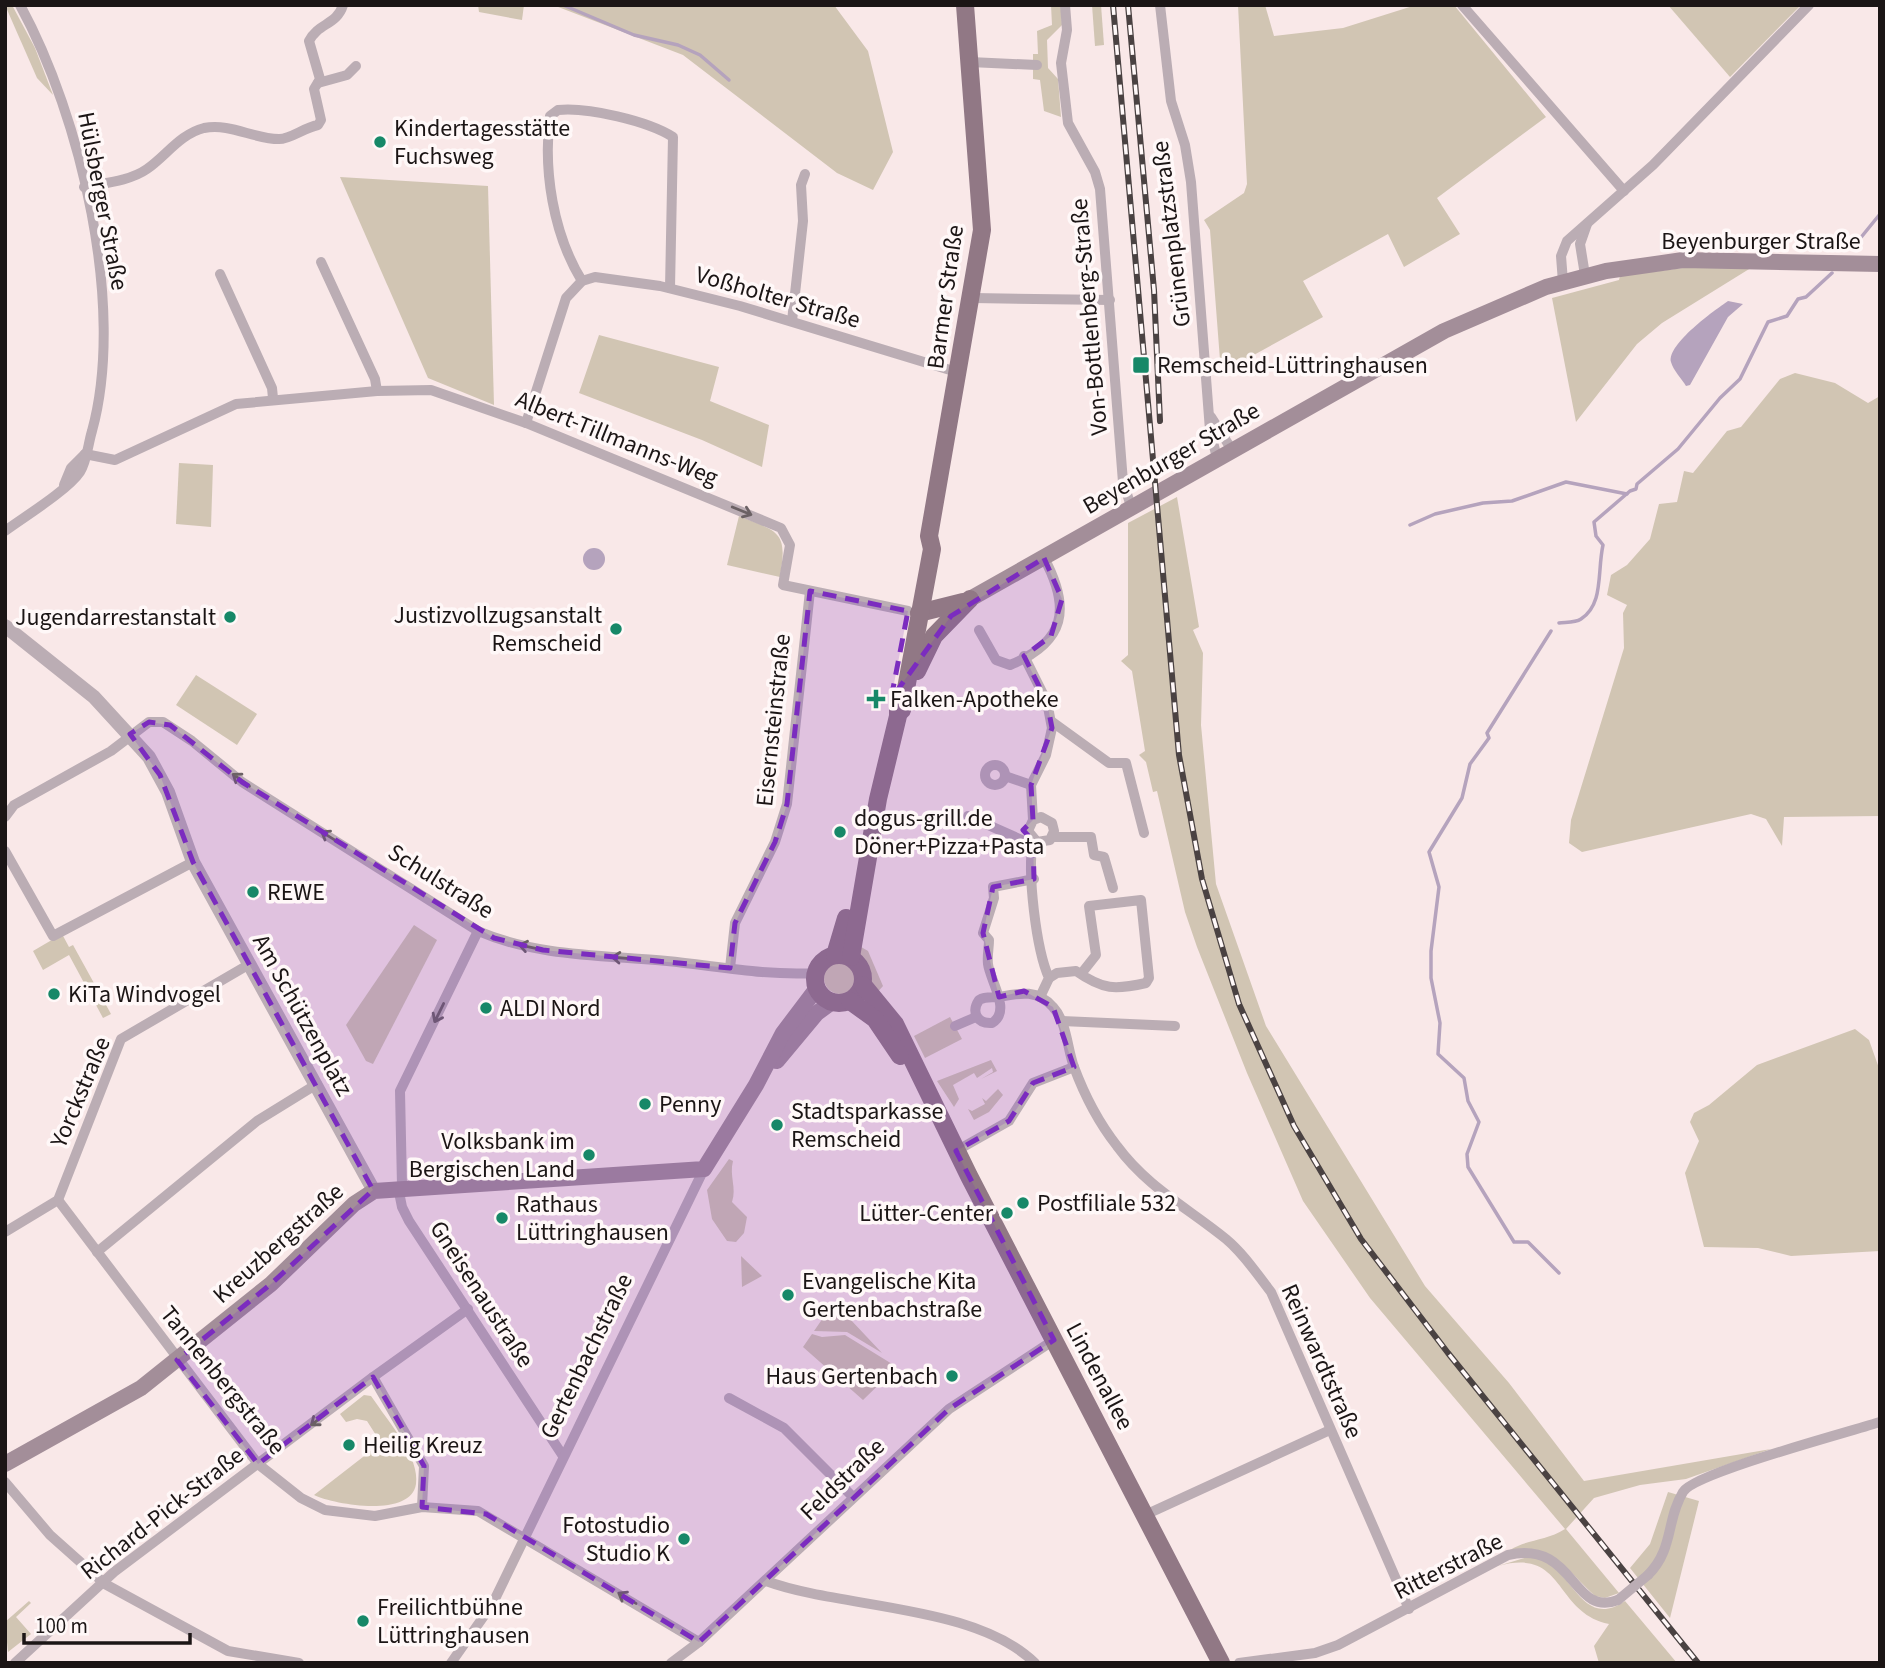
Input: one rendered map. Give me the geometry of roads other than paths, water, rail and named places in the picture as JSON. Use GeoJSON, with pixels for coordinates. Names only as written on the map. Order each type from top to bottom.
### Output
{"type":"FeatureCollection","features":[{"type":"Feature","properties":{"kind":"main road","name":"Barmer Straße"},"geometry":{"type":"LineString","coordinates":[[843,956],[868,820],[878,799],[900,713],[921,547],[929,536],[973,298],[982,230],[965,5]]}},
{"type":"Feature","properties":{"kind":"main road","name":"Beyenburger Straße"},"geometry":{"type":"LineString","coordinates":[[970,599],[1444,331],[1521,296],[1585,275],[1683,260],[1880,264]]}},
{"type":"Feature","properties":{"kind":"main road"},"geometry":{"type":"LineString","coordinates":[[913,612],[951,607],[970,599]]}},
{"type":"Feature","properties":{"kind":"main road"},"geometry":{"type":"LineString","coordinates":[[900,713],[909,703],[919,663],[926,648],[951,616],[970,599]]}},
{"type":"Feature","properties":{"kind":"main road"},"geometry":{"type":"LineString","coordinates":[[913,612],[932,620],[951,616]]}},
{"type":"Feature","properties":{"kind":"main road"},"geometry":{"type":"LineString","coordinates":[[843,956],[863,971],[863,985],[850,1001],[832,1002],[816,980],[824,960],[843,956]]}},
{"type":"Feature","properties":{"kind":"main road","name":"Gertenbachstraße"},"geometry":{"type":"LineString","coordinates":[[704,1169],[816,980]]}},
{"type":"Feature","properties":{"kind":"main road","name":"Lindenallee"},"geometry":{"type":"LineString","coordinates":[[863,985],[895,1024],[934,1100],[936,1111],[956,1151],[1221,1663]]}},
{"type":"Feature","properties":{"kind":"main road","name":"Lindenallee"},"geometry":{"type":"LineString","coordinates":[[850,1001],[877,1022],[927,1102],[936,1111]]}},
{"type":"Feature","properties":{"kind":"main road","name":"Gertenbachstraße"},"geometry":{"type":"LineString","coordinates":[[764,1071],[778,1060],[817,1013],[832,1002]]}},
{"type":"Feature","properties":{"kind":"main road","name":"Kreuzbergstraße"},"geometry":{"type":"LineString","coordinates":[[5,1464],[141,1388],[271,1284],[354,1204],[374,1191],[400,1187],[704,1169]]}},
{"type":"Feature","properties":{"kind":"street","name":"Hülsberger Straße"},"geometry":{"type":"LineString","coordinates":[[5,531],[64,485],[71,468],[85,454],[101,396],[105,344],[97,257],[84,187],[57,86],[20,5]]}},
{"type":"Feature","properties":{"kind":"street"},"geometry":{"type":"LineString","coordinates":[[84,187],[136,175],[186,137],[203,129],[233,129],[277,139],[292,137],[300,129],[318,125],[321,120],[314,89],[318,82],[309,41],[318,28],[337,18],[343,5]]}},
{"type":"Feature","properties":{"kind":"street","name":"Von-Bottlenberg-Straße"},"geometry":{"type":"LineString","coordinates":[[1065,5],[1067,30],[1061,63],[1068,123],[1095,172],[1100,189],[1123,481],[1131,506]]}},
{"type":"Feature","properties":{"kind":"street","name":"Grünenplatzstraße"},"geometry":{"type":"LineString","coordinates":[[1160,5],[1171,102],[1185,145],[1191,182],[1211,437],[1217,458]]}},
{"type":"Feature","properties":{"kind":"street"},"geometry":{"type":"LineString","coordinates":[[1462,5],[1624,191]]}},
{"type":"Feature","properties":{"kind":"street"},"geometry":{"type":"LineString","coordinates":[[1563,282],[1563,248],[1624,191],[1809,5]]}},
{"type":"Feature","properties":{"kind":"street"},"geometry":{"type":"LineString","coordinates":[[970,62],[1037,65]]}},
{"type":"Feature","properties":{"kind":"street"},"geometry":{"type":"LineString","coordinates":[[318,82],[347,75],[356,66]]}},
{"type":"Feature","properties":{"kind":"street"},"geometry":{"type":"LineString","coordinates":[[527,423],[559,313],[566,298],[582,281],[572,264],[551,190],[547,146],[550,116],[558,110],[599,113],[663,130],[673,137],[670,288]]}},
{"type":"Feature","properties":{"kind":"street"},"geometry":{"type":"LineString","coordinates":[[792,321],[803,221],[801,185],[805,174]]}},
{"type":"Feature","properties":{"kind":"street"},"geometry":{"type":"LineString","coordinates":[[1585,275],[1580,244],[1582,233],[1589,221]]}},
{"type":"Feature","properties":{"kind":"street"},"geometry":{"type":"LineString","coordinates":[[321,262],[370,367],[377,391]]}},
{"type":"Feature","properties":{"kind":"street"},"geometry":{"type":"LineString","coordinates":[[220,274],[272,388],[273,398]]}},
{"type":"Feature","properties":{"kind":"street","name":"Voßholter Straße"},"geometry":{"type":"LineString","coordinates":[[582,281],[609,277],[670,288],[792,321],[960,373]]}},
{"type":"Feature","properties":{"kind":"street"},"geometry":{"type":"LineString","coordinates":[[973,298],[1110,300]]}},
{"type":"Feature","properties":{"kind":"street","name":"Albert-Tillmanns-Weg"},"geometry":{"type":"LineString","coordinates":[[85,454],[115,460],[227,406],[273,398],[432,390],[527,423],[781,528],[790,545],[783,585],[810,591]]}},
{"type":"Feature","properties":{"kind":"street","name":"Grünenplatzstraße"},"geometry":{"type":"LineString","coordinates":[[1211,417],[1232,450]]}},
{"type":"Feature","properties":{"kind":"street"},"geometry":{"type":"LineString","coordinates":[[979,630],[996,660],[1010,665],[1051,636],[1060,614],[1059,585],[1044,558]]}},
{"type":"Feature","properties":{"kind":"street"},"geometry":{"type":"LineString","coordinates":[[810,591],[913,612]]}},
{"type":"Feature","properties":{"kind":"street","name":"Eisernsteinstraße"},"geometry":{"type":"LineString","coordinates":[[730,968],[736,923],[775,842],[787,804],[810,591]]}},
{"type":"Feature","properties":{"kind":"street","name":"Am Schützenplatz"},"geometry":{"type":"LineString","coordinates":[[5,626],[94,697],[130,734],[160,775],[192,862],[374,1191]]}},
{"type":"Feature","properties":{"kind":"street"},"geometry":{"type":"LineString","coordinates":[[1024,656],[1047,702],[1051,721],[1051,743],[1031,785],[1033,820],[1028,831],[1033,840],[1037,938],[1049,978]]}},
{"type":"Feature","properties":{"kind":"street"},"geometry":{"type":"LineString","coordinates":[[1051,721],[1109,763],[1126,763],[1144,833]]}},
{"type":"Feature","properties":{"kind":"street","name":"Schulstraße"},"geometry":{"type":"LineString","coordinates":[[130,734],[149,722],[170,725],[242,782],[478,931],[512,944],[543,950],[730,968],[816,980]]}},
{"type":"Feature","properties":{"kind":"street"},"geometry":{"type":"LineString","coordinates":[[5,817],[11,807],[111,751],[130,734]]}},
{"type":"Feature","properties":{"kind":"street"},"geometry":{"type":"LineString","coordinates":[[1005,776],[1031,785]]}},
{"type":"Feature","properties":{"kind":"street"},"geometry":{"type":"LineString","coordinates":[[968,816],[1024,841],[1043,843],[1052,837],[1091,837],[1094,855],[1104,857],[1109,867],[1113,888]]}},
{"type":"Feature","properties":{"kind":"street"},"geometry":{"type":"LineString","coordinates":[[1033,820],[1041,817],[1050,821],[1054,828],[1052,837]]}},
{"type":"Feature","properties":{"kind":"street"},"geometry":{"type":"LineString","coordinates":[[5,851],[53,936],[74,928],[192,862]]}},
{"type":"Feature","properties":{"kind":"street"},"geometry":{"type":"LineString","coordinates":[[1034,879],[993,887],[994,898],[983,933],[989,940],[988,965],[998,998],[1002,1009],[997,1020],[986,1023],[976,1017],[974,1011],[979,1000],[998,998],[1024,991],[1040,997],[1049,978],[1057,973],[1076,971],[1100,986],[1110,988],[1146,983],[1149,978],[1141,900],[1089,906],[1096,955],[1081,974]]}},
{"type":"Feature","properties":{"kind":"street","name":"Gneisenaustraße"},"geometry":{"type":"LineString","coordinates":[[478,931],[400,1091],[402,1208],[563,1456]]}},
{"type":"Feature","properties":{"kind":"street","name":"Yorckstraße"},"geometry":{"type":"LineString","coordinates":[[58,1200],[121,1039],[248,965]]}},
{"type":"Feature","properties":{"kind":"street","name":"Reinwardtstraße"},"geometry":{"type":"LineString","coordinates":[[1040,997],[1053,1007],[1062,1021],[1074,1067],[1096,1114],[1135,1169],[1164,1195],[1226,1239],[1270,1292],[1409,1609]]}},
{"type":"Feature","properties":{"kind":"street"},"geometry":{"type":"LineString","coordinates":[[955,1026],[976,1017]]}},
{"type":"Feature","properties":{"kind":"street"},"geometry":{"type":"LineString","coordinates":[[1062,1021],[1175,1026]]}},
{"type":"Feature","properties":{"kind":"street"},"geometry":{"type":"LineString","coordinates":[[956,1151],[1009,1121],[1033,1083],[1074,1067]]}},
{"type":"Feature","properties":{"kind":"street"},"geometry":{"type":"LineString","coordinates":[[97,1252],[257,1121],[317,1084]]}},
{"type":"Feature","properties":{"kind":"street","name":"Gertenbachstraße"},"geometry":{"type":"LineString","coordinates":[[452,1663],[493,1603],[704,1169]]}},
{"type":"Feature","properties":{"kind":"street"},"geometry":{"type":"LineString","coordinates":[[5,1232],[58,1200]]}},
{"type":"Feature","properties":{"kind":"street","name":"Tannenbergstraße"},"geometry":{"type":"LineString","coordinates":[[58,1200],[258,1464],[301,1498],[325,1510],[375,1516],[422,1507],[478,1511],[699,1642]]}},
{"type":"Feature","properties":{"kind":"street","name":"Richard-Pick-Straße"},"geometry":{"type":"LineString","coordinates":[[15,1663],[105,1584],[114,1572],[468,1309]]}},
{"type":"Feature","properties":{"kind":"street","name":"Feldstraße"},"geometry":{"type":"LineString","coordinates":[[671,1663],[699,1642],[766,1581],[957,1402],[1054,1340]]}},
{"type":"Feature","properties":{"kind":"street"},"geometry":{"type":"LineString","coordinates":[[373,1377],[424,1466],[422,1507]]}},
{"type":"Feature","properties":{"kind":"street"},"geometry":{"type":"LineString","coordinates":[[729,1398],[784,1428],[853,1497]]}},
{"type":"Feature","properties":{"kind":"street","name":"Ritterstraße"},"geometry":{"type":"LineString","coordinates":[[1239,1663],[1315,1653],[1359,1636],[1508,1555],[1534,1552],[1557,1564],[1590,1599],[1599,1603],[1618,1600],[1648,1575],[1666,1552],[1679,1501],[1691,1485],[1742,1465],[1880,1422]]}},
{"type":"Feature","properties":{"kind":"street"},"geometry":{"type":"LineString","coordinates":[[1145,1515],[1330,1430]]}},
{"type":"Feature","properties":{"kind":"street"},"geometry":{"type":"LineString","coordinates":[[5,1482],[50,1535],[105,1584],[228,1651],[299,1663]]}},
{"type":"Feature","properties":{"kind":"street"},"geometry":{"type":"LineString","coordinates":[[766,1581],[939,1618],[1005,1641],[1035,1663]]}},
{"type":"Feature","properties":{"kind":"waterway"},"geometry":{"type":"LineString","coordinates":[[563,5],[634,35],[678,45],[700,55],[729,80]]}},
{"type":"Feature","properties":{"kind":"waterway"},"geometry":{"type":"LineString","coordinates":[[1854,246],[1880,214]]}},
{"type":"Feature","properties":{"kind":"waterway"},"geometry":{"type":"LineString","coordinates":[[1559,623],[1581,619],[1593,605],[1603,545],[1596,536],[1594,522],[1630,491],[1636,489],[1637,484],[1678,449],[1720,398],[1740,379],[1768,322],[1787,316],[1798,299],[1806,297],[1832,273]]}},
{"type":"Feature","properties":{"kind":"waterway"},"geometry":{"type":"LineString","coordinates":[[1410,525],[1435,514],[1483,503],[1512,501],[1566,482],[1627,494]]}},
{"type":"Feature","properties":{"kind":"waterway"},"geometry":{"type":"LineString","coordinates":[[1551,631],[1487,733],[1489,738],[1470,764],[1462,798],[1429,852],[1439,887],[1431,951],[1431,978],[1440,1023],[1438,1054],[1464,1078],[1468,1101],[1479,1122],[1467,1154],[1468,1167],[1514,1242],[1528,1242],[1559,1273]]}},
{"type":"Feature","properties":{"kind":"railway"},"geometry":{"type":"LineString","coordinates":[[1113,5],[1179,755],[1202,879],[1239,1004],[1294,1126],[1361,1239],[1448,1353],[1698,1663]]}},
{"type":"Feature","properties":{"kind":"railway"},"geometry":{"type":"LineString","coordinates":[[1128,5],[1154,290],[1160,421]]}},
{"type":"Feature","properties":{"kind":"place","name":"Kindertagesstätte Fuchsweg"},"geometry":{"type":"Point","coordinates":[380,142]}},
{"type":"Feature","properties":{"kind":"place","name":"Remscheid-Lüttringhausen"},"geometry":{"type":"Point","coordinates":[1141,365]}},
{"type":"Feature","properties":{"kind":"place","name":"Jugendarrestanstalt"},"geometry":{"type":"Point","coordinates":[230,617]}},
{"type":"Feature","properties":{"kind":"place","name":"Justizvollzugsanstalt Remscheid"},"geometry":{"type":"Point","coordinates":[616,629]}},
{"type":"Feature","properties":{"kind":"place","name":"Falken-Apotheke"},"geometry":{"type":"Point","coordinates":[876,699]}},
{"type":"Feature","properties":{"kind":"place","name":"dogus-grill.de Döner+Pizza+Pasta"},"geometry":{"type":"Point","coordinates":[840,832]}},
{"type":"Feature","properties":{"kind":"place","name":"REWE"},"geometry":{"type":"Point","coordinates":[253,892]}},
{"type":"Feature","properties":{"kind":"place","name":"KiTa Windvogel"},"geometry":{"type":"Point","coordinates":[54,994]}},
{"type":"Feature","properties":{"kind":"place","name":"ALDI Nord"},"geometry":{"type":"Point","coordinates":[486,1008]}},
{"type":"Feature","properties":{"kind":"place","name":"Penny"},"geometry":{"type":"Point","coordinates":[645,1104]}},
{"type":"Feature","properties":{"kind":"place","name":"Stadtsparkasse Remscheid"},"geometry":{"type":"Point","coordinates":[777,1125]}},
{"type":"Feature","properties":{"kind":"place","name":"Volksbank im Bergischen Land"},"geometry":{"type":"Point","coordinates":[589,1155]}},
{"type":"Feature","properties":{"kind":"place","name":"Postfiliale 532"},"geometry":{"type":"Point","coordinates":[1023,1203]}},
{"type":"Feature","properties":{"kind":"place","name":"Lütter-Center"},"geometry":{"type":"Point","coordinates":[1007,1213]}},
{"type":"Feature","properties":{"kind":"place","name":"Rathaus Lüttringhausen"},"geometry":{"type":"Point","coordinates":[502,1218]}},
{"type":"Feature","properties":{"kind":"place","name":"Evangelische Kita Gertenbachstraße"},"geometry":{"type":"Point","coordinates":[788,1295]}},
{"type":"Feature","properties":{"kind":"place","name":"Haus Gertenbach"},"geometry":{"type":"Point","coordinates":[952,1376]}},
{"type":"Feature","properties":{"kind":"place","name":"Heilig Kreuz"},"geometry":{"type":"Point","coordinates":[349,1445]}},
{"type":"Feature","properties":{"kind":"place","name":"Fotostudio Studio K"},"geometry":{"type":"Point","coordinates":[684,1539]}},
{"type":"Feature","properties":{"kind":"place","name":"Freilichtbühne Lüttringhausen"},"geometry":{"type":"Point","coordinates":[363,1621]}}]}
